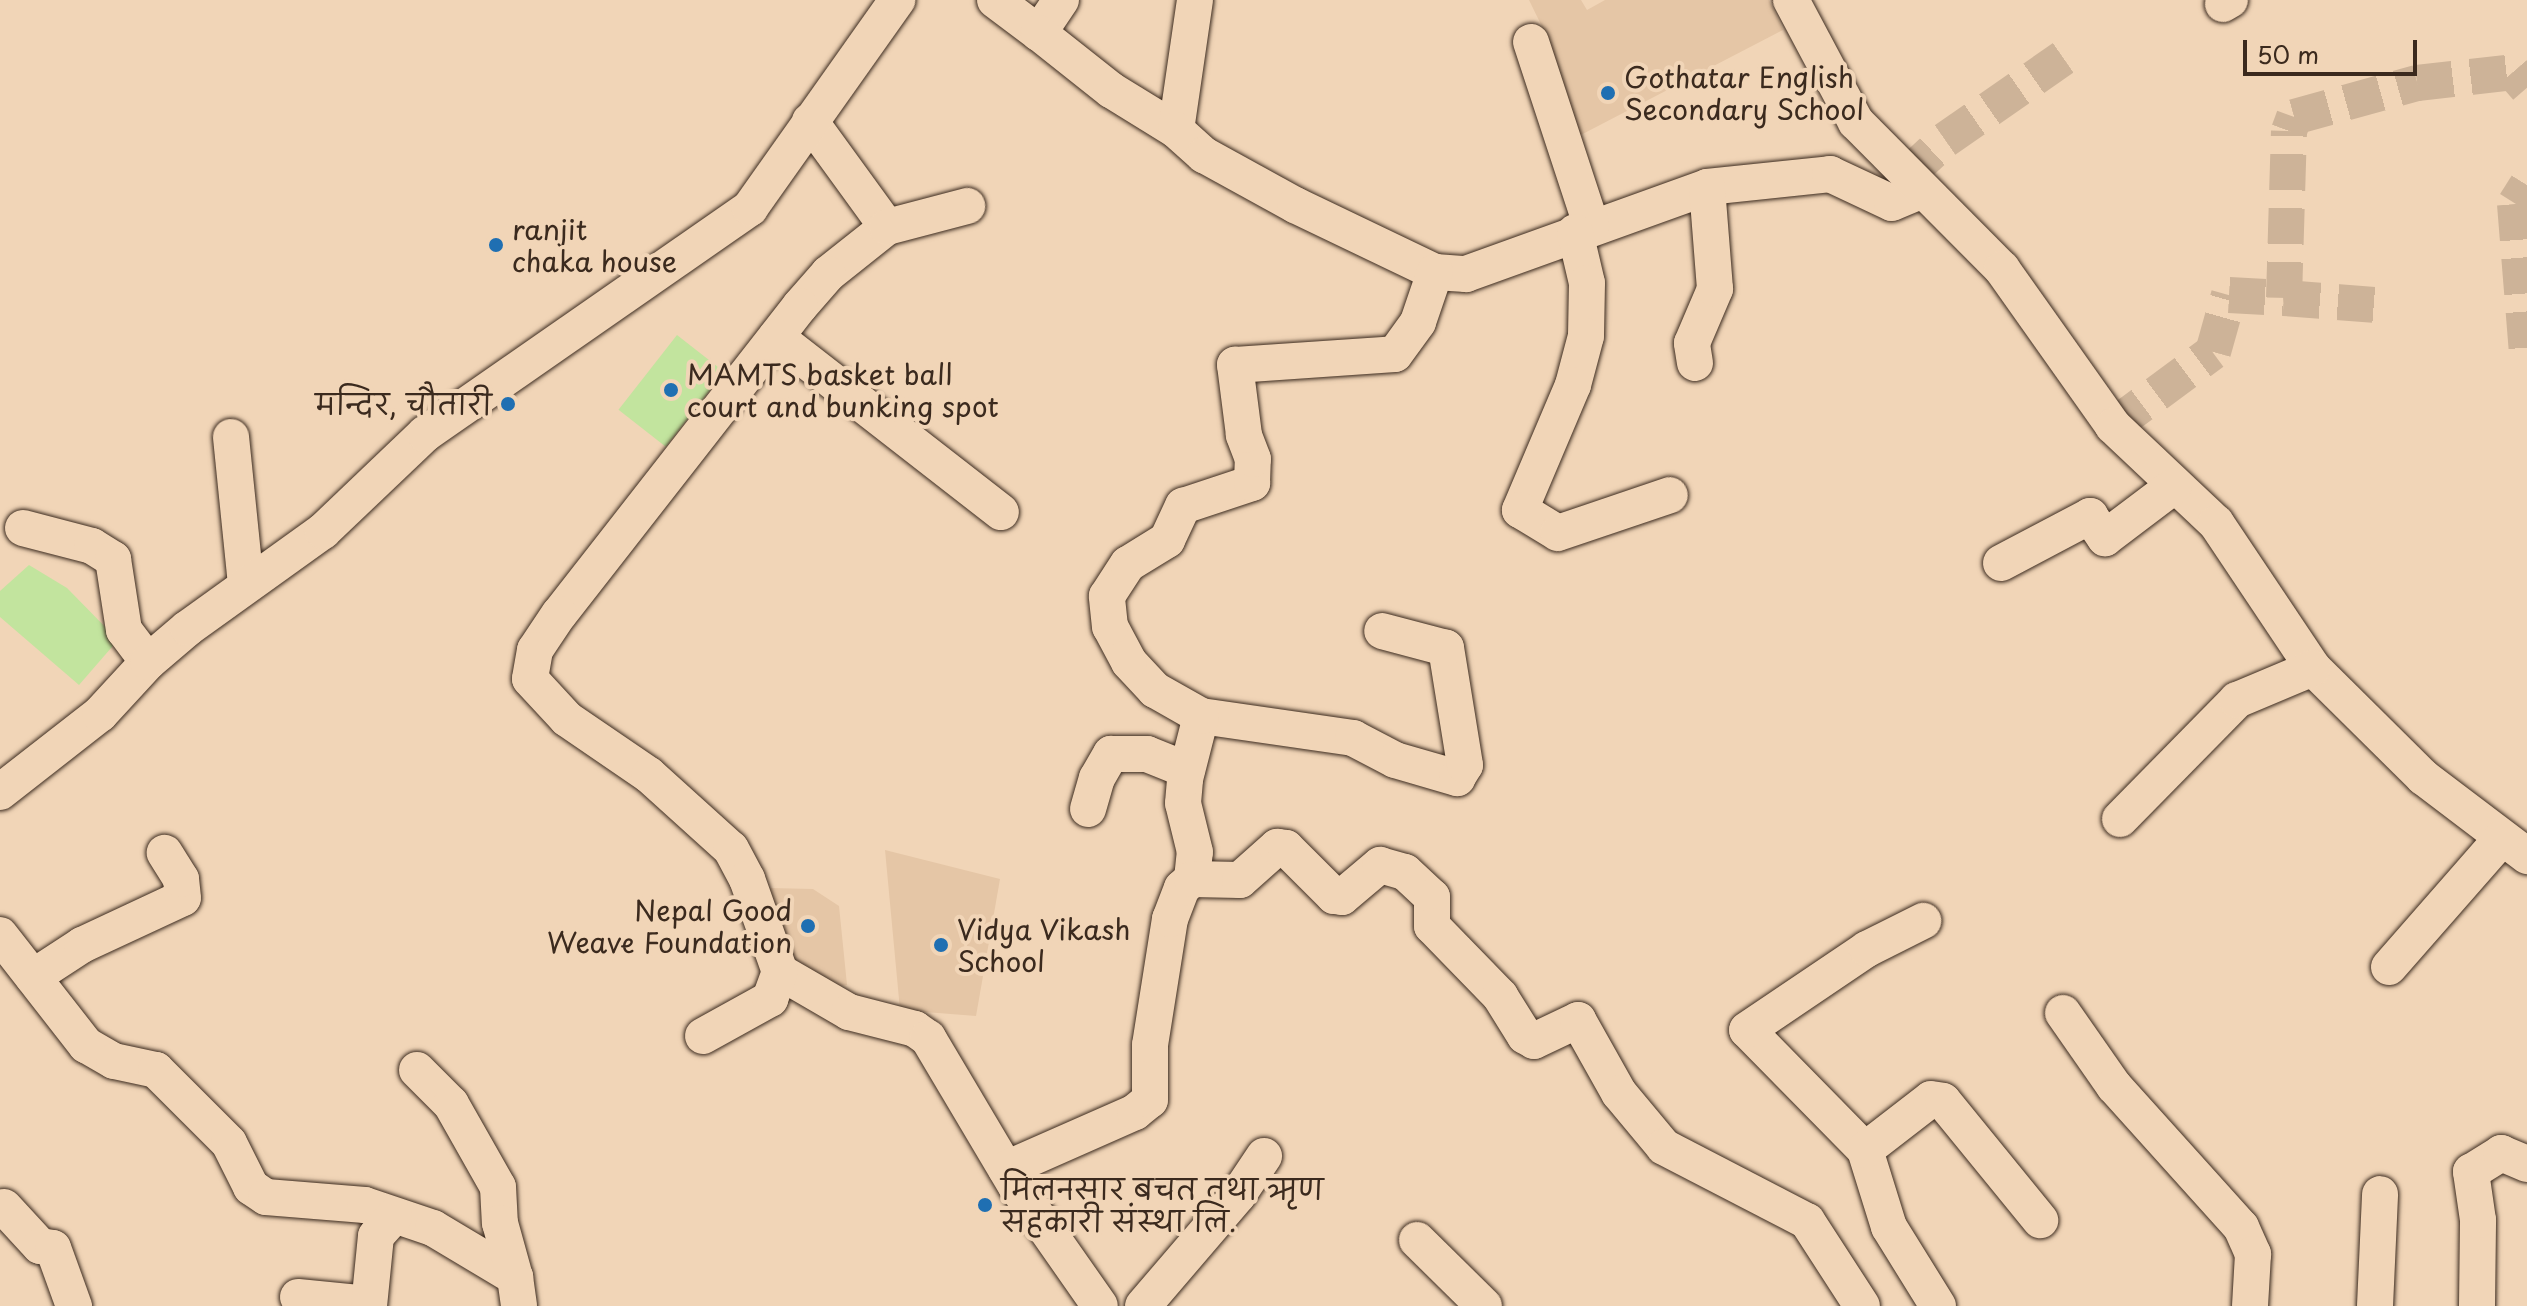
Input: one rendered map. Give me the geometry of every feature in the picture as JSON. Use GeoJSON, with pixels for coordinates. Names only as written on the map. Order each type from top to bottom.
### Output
{"type":"FeatureCollection","features":[{"type":"Feature","properties":{"kind":"street"},"geometry":{"type":"LineString","coordinates":[[0,792],[100,714],[148,662],[246,584],[323,531],[425,434],[750,208],[897,0]]}},
{"type":"Feature","properties":{"kind":"street"},"geometry":{"type":"LineString","coordinates":[[995,0],[1111,90],[1176,130],[1204,155],[1295,205],[1435,272],[1466,274],[1583,228],[1707,187],[1830,174],[1892,203],[1922,190]]}},
{"type":"Feature","properties":{"kind":"street"},"geometry":{"type":"LineString","coordinates":[[1039,33],[1061,0]]}},
{"type":"Feature","properties":{"kind":"street"},"geometry":{"type":"LineString","coordinates":[[1176,130],[1195,0]]}},
{"type":"Feature","properties":{"kind":"street"},"geometry":{"type":"LineString","coordinates":[[1791,0],[1856,122],[2002,269],[2097,407],[2174,486],[2216,523],[2313,668],[2423,777],[2514,847],[2389,967]]}},
{"type":"Feature","properties":{"kind":"street"},"geometry":{"type":"LineString","coordinates":[[1531,42],[1583,228],[1587,283],[1586,336],[1573,385],[1520,510],[1558,533],[1670,495]]}},
{"type":"Feature","properties":{"kind":"street"},"geometry":{"type":"LineString","coordinates":[[810,121],[887,227]]}},
{"type":"Feature","properties":{"kind":"street"},"geometry":{"type":"LineString","coordinates":[[1695,363],[1692,343],[1715,289],[1707,187]]}},
{"type":"Feature","properties":{"kind":"street"},"geometry":{"type":"LineString","coordinates":[[703,1036],[770,999],[780,972],[747,879],[731,849],[649,775],[567,719],[530,679],[535,650],[559,614],[828,274],[887,227],[967,206]]}},
{"type":"Feature","properties":{"kind":"street"},"geometry":{"type":"LineString","coordinates":[[1382,631],[1446,648],[1463,774],[1457,778],[1421,769],[1353,738],[1201,716],[1155,690],[1129,662],[1110,627],[1107,596],[1128,564],[1167,540],[1183,506],[1252,483],[1253,459],[1244,435],[1235,365],[1395,354],[1418,322],[1435,272]]}},
{"type":"Feature","properties":{"kind":"street"},"geometry":{"type":"LineString","coordinates":[[776,337],[1001,512]]}},
{"type":"Feature","properties":{"kind":"street"},"geometry":{"type":"LineString","coordinates":[[231,437],[246,584]]}},
{"type":"Feature","properties":{"kind":"street"},"geometry":{"type":"LineString","coordinates":[[2001,563],[2090,516],[2105,538],[2174,486]]}},
{"type":"Feature","properties":{"kind":"street"},"geometry":{"type":"LineString","coordinates":[[23,528],[92,546],[113,559],[124,630],[148,662]]}},
{"type":"Feature","properties":{"kind":"street"},"geometry":{"type":"LineString","coordinates":[[2120,819],[2237,700],[2313,668]]}},
{"type":"Feature","properties":{"kind":"street"},"geometry":{"type":"LineString","coordinates":[[1192,879],[1193,826],[1183,803],[1187,770],[1201,716]]}},
{"type":"Feature","properties":{"kind":"street"},"geometry":{"type":"LineString","coordinates":[[1088,809],[1097,778],[1111,754],[1147,754],[1187,770]]}},
{"type":"Feature","properties":{"kind":"street"},"geometry":{"type":"LineString","coordinates":[[1006,1169],[1135,1112],[1150,1100],[1150,1045],[1170,919],[1182,888],[1192,879],[1240,880],[1277,847],[1286,848],[1334,896],[1342,897],[1380,865],[1405,872],[1432,897],[1432,926],[1500,996],[1525,1036],[1534,1041],[1578,1020],[1619,1093],[1664,1147],[1807,1221],[1862,1306]]}},
{"type":"Feature","properties":{"kind":"street"},"geometry":{"type":"LineString","coordinates":[[33,977],[96,938],[183,898],[181,879],[165,853]]}},
{"type":"Feature","properties":{"kind":"street"},"geometry":{"type":"LineString","coordinates":[[1923,921],[1867,949],[1747,1030],[1865,1150],[1889,1227],[1938,1306]]}},
{"type":"Feature","properties":{"kind":"street"},"geometry":{"type":"LineString","coordinates":[[0,935],[86,1045],[114,1061],[156,1070],[191,1100],[229,1143],[251,1187],[266,1197],[365,1205],[433,1228],[517,1291]]}},
{"type":"Feature","properties":{"kind":"street"},"geometry":{"type":"LineString","coordinates":[[780,972],[849,1012],[915,1029],[928,1038],[1006,1169],[1100,1306]]}},
{"type":"Feature","properties":{"kind":"street"},"geometry":{"type":"LineString","coordinates":[[2063,1013],[2123,1096],[2241,1227],[2253,1254],[2250,1306]]}},
{"type":"Feature","properties":{"kind":"street"},"geometry":{"type":"LineString","coordinates":[[417,1070],[451,1104],[498,1187],[500,1223],[517,1291]]}},
{"type":"Feature","properties":{"kind":"street"},"geometry":{"type":"LineString","coordinates":[[1865,1150],[1931,1099],[1943,1101],[2040,1220]]}},
{"type":"Feature","properties":{"kind":"street"},"geometry":{"type":"LineString","coordinates":[[2477,1306],[2478,1220],[2471,1172],[2501,1153],[2527,1164]]}},
{"type":"Feature","properties":{"kind":"street"},"geometry":{"type":"LineString","coordinates":[[1143,1306],[1238,1195],[1264,1156]]}},
{"type":"Feature","properties":{"kind":"street"},"geometry":{"type":"LineString","coordinates":[[2375,1306],[2380,1194]]}},
{"type":"Feature","properties":{"kind":"street"},"geometry":{"type":"LineString","coordinates":[[4,1207],[40,1246],[53,1248],[74,1306]]}},
{"type":"Feature","properties":{"kind":"street"},"geometry":{"type":"LineString","coordinates":[[298,1297],[369,1305],[376,1236],[394,1216]]}},
{"type":"Feature","properties":{"kind":"street"},"geometry":{"type":"LineString","coordinates":[[1417,1240],[1479,1304]]}},
{"type":"Feature","properties":{"kind":"shaded area","name":"Gothatar English Secondary School"},"geometry":{"type":"Polygon","coordinates":[[[1529,0],[1581,0],[1587,10],[1605,0],[1769,0],[1783,30],[1573,139],[1549,41],[1529,0]]]}},
{"type":"Feature","properties":{"kind":"shaded area","name":"Vidya Vikash School"},"geometry":{"type":"Polygon","coordinates":[[[885,850],[1000,879],[976,1016],[900,1010],[885,850]]]}},
{"type":"Feature","properties":{"kind":"shaded area","name":"Nepal Good Weave Foundation"},"geometry":{"type":"Polygon","coordinates":[[[770,888],[813,889],[839,906],[847,985],[824,989],[778,946],[770,888]]]}},
{"type":"Feature","properties":{"kind":"green space","name":"MAMTS basket ball court and bunking spot"},"geometry":{"type":"Polygon","coordinates":[[[677,335],[724,372],[666,447],[619,410],[677,335]]]}},
{"type":"Feature","properties":{"kind":"green space"},"geometry":{"type":"Polygon","coordinates":[[[29,565],[67,588],[118,640],[79,685],[0,617],[0,591],[29,565]]]}},
{"type":"Feature","properties":{"kind":"tunnel"},"geometry":{"type":"LineString","coordinates":[[1906,176],[1945,140],[2063,58]]}},
{"type":"Feature","properties":{"kind":"tunnel"},"geometry":{"type":"LineString","coordinates":[[2113,426],[2213,352],[2229,295],[2284,298],[2289,131],[2294,117],[2417,83],[2513,72],[2527,88]]}},
{"type":"Feature","properties":{"kind":"tunnel"},"geometry":{"type":"LineString","coordinates":[[2527,185],[2515,204],[2527,354]]}},
{"type":"Feature","properties":{"kind":"tunnel"},"geometry":{"type":"LineString","coordinates":[[2284,298],[2387,306]]}},
{"type":"Feature","properties":{"kind":"place","name":"Gothatar English Secondary School"},"geometry":{"type":"Point","coordinates":[1608,93]}},
{"type":"Feature","properties":{"kind":"place","name":"ranjit chaka house"},"geometry":{"type":"Point","coordinates":[496,245]}},
{"type":"Feature","properties":{"kind":"place","name":"MAMTS basket ball court and bunking spot"},"geometry":{"type":"Point","coordinates":[671,390]}},
{"type":"Feature","properties":{"kind":"place","name":"मन्दिर, चौतारी"},"geometry":{"type":"Point","coordinates":[508,404]}},
{"type":"Feature","properties":{"kind":"place","name":"Nepal Good Weave Foundation"},"geometry":{"type":"Point","coordinates":[808,926]}},
{"type":"Feature","properties":{"kind":"place","name":"Vidya Vikash School"},"geometry":{"type":"Point","coordinates":[941,945]}},
{"type":"Feature","properties":{"kind":"place","name":"मिलनसार बचत तथा ऋण सहकारी संस्था लि."},"geometry":{"type":"Point","coordinates":[985,1205]}}]}
